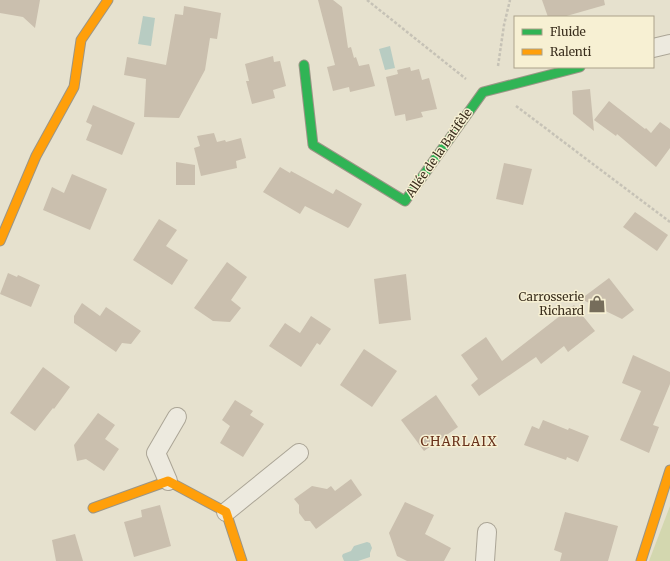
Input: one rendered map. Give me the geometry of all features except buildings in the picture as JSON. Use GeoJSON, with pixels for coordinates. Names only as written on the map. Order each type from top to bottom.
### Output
{"type":"FeatureCollection","features":[{"type":"Feature","properties":{"kind":"street"},"geometry":{"type":"LineString","coordinates":[[0,241],[36,156],[74,86],[81,40],[108,0]]}},
{"type":"Feature","properties":{"kind":"street"},"geometry":{"type":"LineString","coordinates":[[654,48],[670,44]]}},
{"type":"Feature","properties":{"kind":"street","name":"Allée de la Batifèle"},"geometry":{"type":"LineString","coordinates":[[304,65],[313,145],[405,201],[482,92]]}},
{"type":"Feature","properties":{"kind":"street"},"geometry":{"type":"LineString","coordinates":[[482,92],[576,68]]}},
{"type":"Feature","properties":{"kind":"street"},"geometry":{"type":"LineString","coordinates":[[177,417],[156,453],[168,481],[226,512],[242,561]]}},
{"type":"Feature","properties":{"kind":"street"},"geometry":{"type":"LineString","coordinates":[[226,512],[299,453]]}},
{"type":"Feature","properties":{"kind":"street"},"geometry":{"type":"LineString","coordinates":[[641,561],[670,470]]}},
{"type":"Feature","properties":{"kind":"street"},"geometry":{"type":"LineString","coordinates":[[93,508],[168,481]]}},
{"type":"Feature","properties":{"kind":"street"},"geometry":{"type":"LineString","coordinates":[[485,561],[487,532]]}},
{"type":"Feature","properties":{"kind":"path"},"geometry":{"type":"LineString","coordinates":[[367,0],[482,92]]}},
{"type":"Feature","properties":{"kind":"path"},"geometry":{"type":"LineString","coordinates":[[510,0],[504,24],[494,89],[670,222]]}},
{"type":"Feature","properties":{"kind":"green space"},"geometry":{"type":"Polygon","coordinates":[[[670,506],[670,561],[649,561],[670,506]]]}},
{"type":"Feature","properties":{"kind":"shaded area"},"geometry":{"type":"Polygon","coordinates":[[[143,16],[155,18],[151,46],[138,44],[143,16]]]}},
{"type":"Feature","properties":{"kind":"shaded area"},"geometry":{"type":"Polygon","coordinates":[[[390,46],[395,68],[385,70],[379,49],[390,46]]]}},
{"type":"Feature","properties":{"kind":"shaded area"},"geometry":{"type":"Polygon","coordinates":[[[367,542],[370,543],[372,548],[370,557],[358,561],[344,561],[342,556],[343,554],[351,551],[354,546],[367,542]]]}},
{"type":"Feature","properties":{"kind":"traffic: fast"},"geometry":{"type":"LineString","coordinates":[[304,65],[313,145],[405,201],[483,92],[576,68]]}},
{"type":"Feature","properties":{"kind":"traffic: slow"},"geometry":{"type":"LineString","coordinates":[[0,241],[36,156],[74,87],[81,40],[108,0]]}},
{"type":"Feature","properties":{"kind":"traffic: slow"},"geometry":{"type":"LineString","coordinates":[[641,561],[670,470]]}},
{"type":"Feature","properties":{"kind":"traffic: slow"},"geometry":{"type":"LineString","coordinates":[[93,508],[168,481],[226,512],[242,561]]}},
{"type":"Feature","properties":{"kind":"place","name":"Carrosserie Richard"},"geometry":{"type":"Point","coordinates":[597,304]}},
{"type":"Feature","properties":{"kind":"district","name":"CHARLAIX"},"geometry":{"type":"Point","coordinates":[459,441]}}]}
